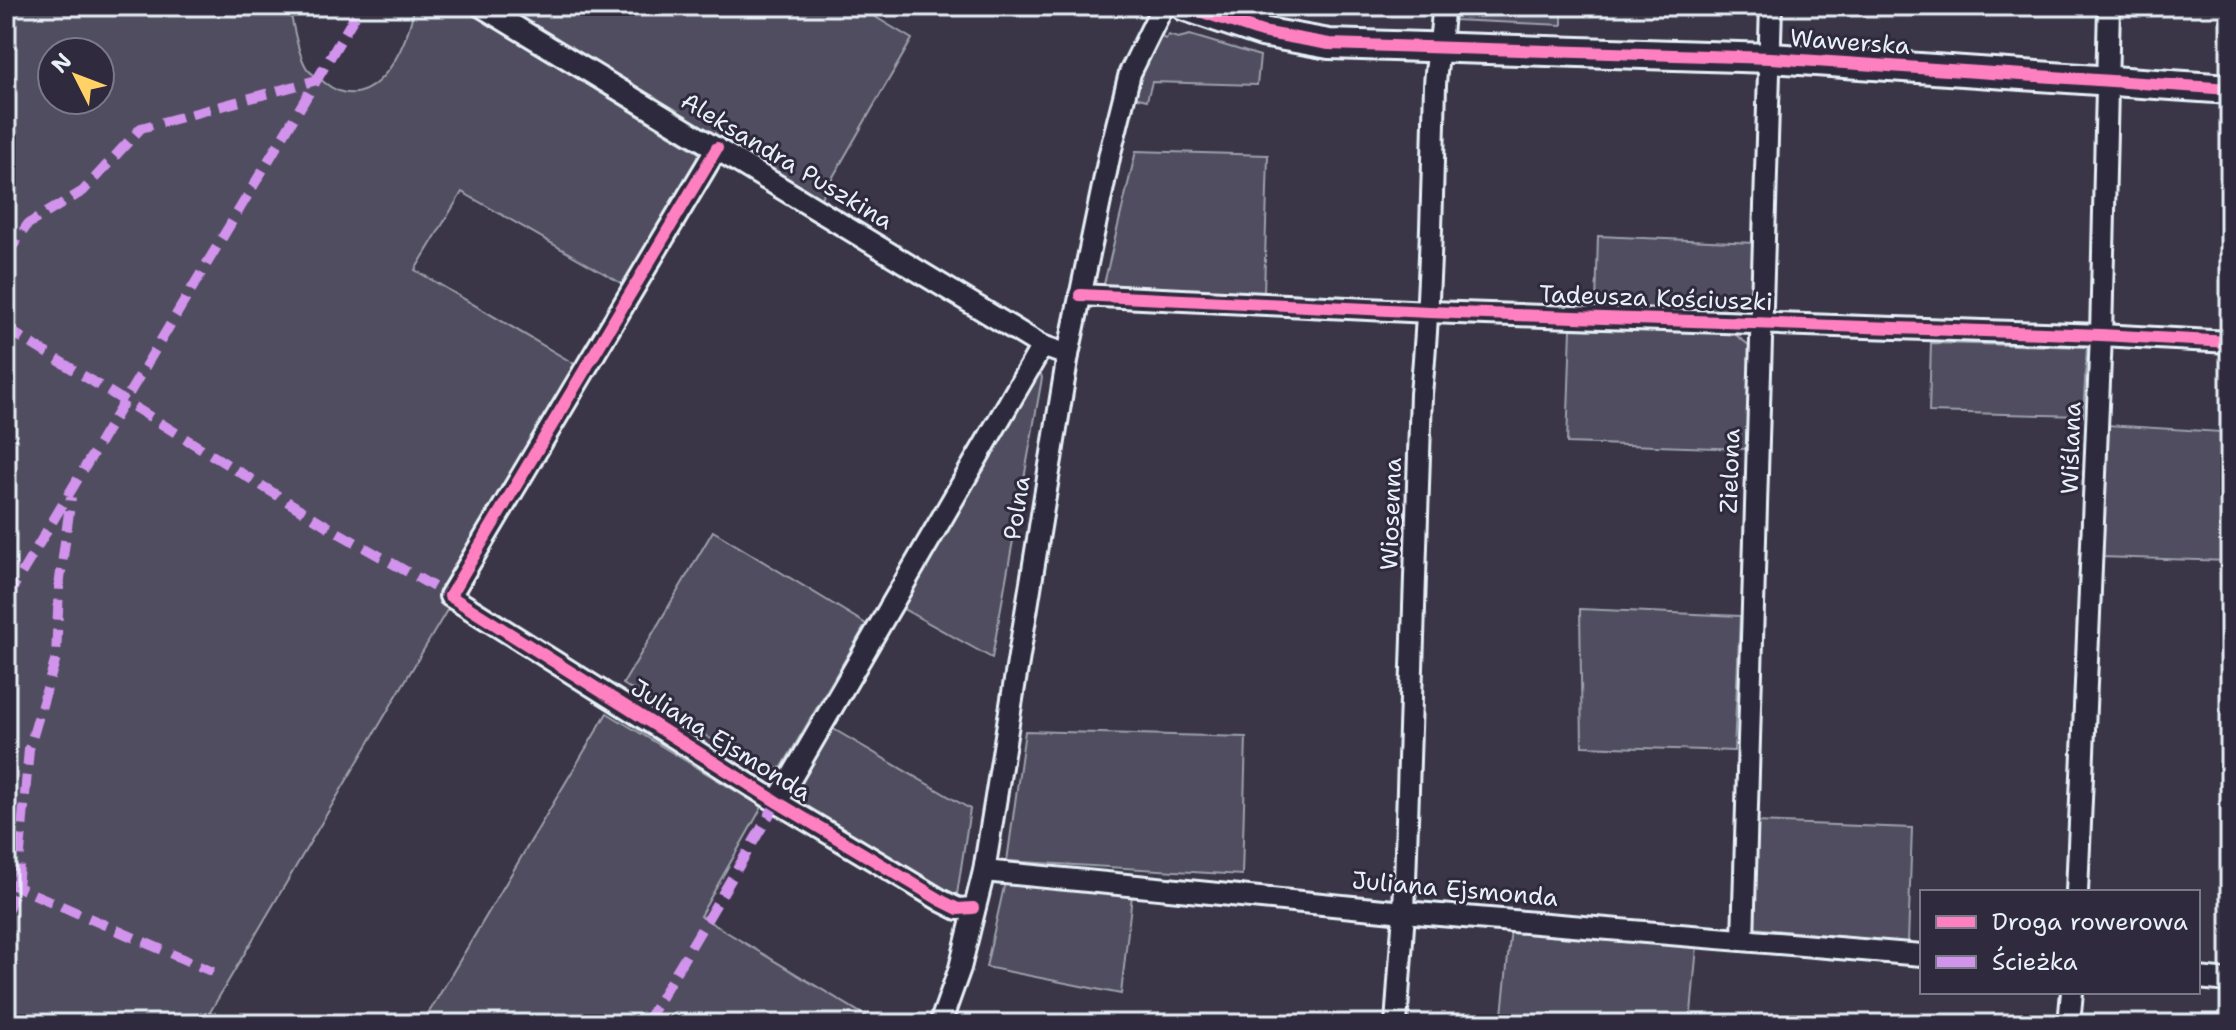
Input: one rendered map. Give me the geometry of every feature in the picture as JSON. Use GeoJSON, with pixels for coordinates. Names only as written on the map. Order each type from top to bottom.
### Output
{"type":"FeatureCollection","features":[{"type":"Feature","properties":{"kind":"street","name":"Aleksandra Puszkina"},"geometry":{"type":"LineString","coordinates":[[481,6],[1042,346],[1068,355]]}},
{"type":"Feature","properties":{"kind":"street","name":"Polna"},"geometry":{"type":"LineString","coordinates":[[940,1024],[960,968],[984,871],[1068,355],[1110,153],[1130,73],[1163,6]]}},
{"type":"Feature","properties":{"kind":"street","name":"Wawerska"},"geometry":{"type":"LineString","coordinates":[[1185,6],[1262,32],[1329,44],[1771,58],[2230,89]]}},
{"type":"Feature","properties":{"kind":"street","name":"Wiosenna"},"geometry":{"type":"LineString","coordinates":[[1396,1024],[1404,912],[1421,394],[1429,312],[1435,72],[1443,6]]}},
{"type":"Feature","properties":{"kind":"street","name":"Zielona"},"geometry":{"type":"LineString","coordinates":[[1743,939],[1771,6]]}},
{"type":"Feature","properties":{"kind":"street","name":"Wiślana"},"geometry":{"type":"LineString","coordinates":[[2077,890],[2101,335],[2109,6]]}},
{"type":"Feature","properties":{"kind":"street","name":"Juliana Ejsmonda"},"geometry":{"type":"LineString","coordinates":[[717,148],[450,596],[777,802],[942,901],[958,909],[973,908]]}},
{"type":"Feature","properties":{"kind":"street","name":"Tadeusza Kościuszki"},"geometry":{"type":"LineString","coordinates":[[1080,295],[1429,312],[2230,342]]}},
{"type":"Feature","properties":{"kind":"street","name":"Polna"},"geometry":{"type":"LineString","coordinates":[[777,802],[1042,346]]}},
{"type":"Feature","properties":{"kind":"street","name":"Juliana Ejsmonda"},"geometry":{"type":"LineString","coordinates":[[984,871],[1404,912],[1920,955]]}},
{"type":"Feature","properties":{"kind":"street"},"geometry":{"type":"LineString","coordinates":[[2200,978],[2230,981]]}},
{"type":"Feature","properties":{"kind":"street"},"geometry":{"type":"LineString","coordinates":[[2069,1024],[2072,994]]}},
{"type":"Feature","properties":{"kind":"shaded area"},"geometry":{"type":"Polygon","coordinates":[[[6,6],[289,6],[307,69],[342,92],[358,92],[373,86],[396,58],[405,40],[414,6],[459,6],[702,155],[626,286],[462,192],[415,270],[578,366],[439,603],[450,605],[203,1024],[6,1024],[6,6]]]}},
{"type":"Feature","properties":{"kind":"shaded area"},"geometry":{"type":"Polygon","coordinates":[[[495,6],[857,6],[912,39],[818,203],[495,6]]]}},
{"type":"Feature","properties":{"kind":"shaded area"},"geometry":{"type":"Polygon","coordinates":[[[1453,6],[1562,6],[1562,25],[1453,20],[1453,6]]]}},
{"type":"Feature","properties":{"kind":"shaded area"},"geometry":{"type":"Polygon","coordinates":[[[1168,35],[1178,38],[1190,35],[1260,56],[1257,85],[1152,82],[1147,100],[1134,97],[1158,36],[1166,39],[1168,35]]]}},
{"type":"Feature","properties":{"kind":"shaded area"},"geometry":{"type":"Polygon","coordinates":[[[1136,151],[1268,155],[1264,294],[1103,288],[1136,151]]]}},
{"type":"Feature","properties":{"kind":"shaded area"},"geometry":{"type":"Polygon","coordinates":[[[1598,236],[1755,243],[1752,312],[1596,306],[1598,236]]]}},
{"type":"Feature","properties":{"kind":"shaded area"},"geometry":{"type":"Polygon","coordinates":[[[1571,329],[1732,332],[1750,346],[1746,449],[1567,443],[1571,329]]]}},
{"type":"Feature","properties":{"kind":"shaded area"},"geometry":{"type":"Polygon","coordinates":[[[1931,343],[2087,347],[2083,416],[1929,412],[1931,343]]]}},
{"type":"Feature","properties":{"kind":"shaded area"},"geometry":{"type":"Polygon","coordinates":[[[1040,370],[1042,378],[992,658],[900,607],[1040,370]]]}},
{"type":"Feature","properties":{"kind":"shaded area"},"geometry":{"type":"Polygon","coordinates":[[[2223,422],[2230,422],[2230,561],[2100,557],[2106,425],[2221,432],[2223,422]]]}},
{"type":"Feature","properties":{"kind":"shaded area"},"geometry":{"type":"Polygon","coordinates":[[[713,531],[866,624],[782,767],[765,773],[623,684],[713,531]]]}},
{"type":"Feature","properties":{"kind":"shaded area"},"geometry":{"type":"Polygon","coordinates":[[[1580,609],[1740,616],[1734,751],[1582,746],[1580,609]]]}},
{"type":"Feature","properties":{"kind":"shaded area"},"geometry":{"type":"Polygon","coordinates":[[[607,713],[762,807],[700,916],[879,1024],[422,1024],[607,713]]]}},
{"type":"Feature","properties":{"kind":"shaded area"},"geometry":{"type":"Polygon","coordinates":[[[830,727],[970,809],[956,901],[787,798],[830,727]]]}},
{"type":"Feature","properties":{"kind":"shaded area"},"geometry":{"type":"Polygon","coordinates":[[[1025,731],[1246,737],[1242,875],[1007,861],[1025,731]]]}},
{"type":"Feature","properties":{"kind":"shaded area"},"geometry":{"type":"Polygon","coordinates":[[[1756,822],[1912,828],[1908,943],[1753,928],[1756,822]]]}},
{"type":"Feature","properties":{"kind":"shaded area"},"geometry":{"type":"Polygon","coordinates":[[[1005,882],[1132,895],[1121,994],[986,967],[1005,882]]]}},
{"type":"Feature","properties":{"kind":"shaded area"},"geometry":{"type":"Polygon","coordinates":[[[1511,928],[1697,946],[1690,1024],[1501,1024],[1511,928]]]}},
{"type":"Feature","properties":{"kind":"marked path"},"geometry":{"type":"LineString","coordinates":[[6,599],[361,6]]}},
{"type":"Feature","properties":{"kind":"marked path"},"geometry":{"type":"LineString","coordinates":[[6,256],[28,224],[83,191],[141,128],[317,80]]}},
{"type":"Feature","properties":{"kind":"marked path"},"geometry":{"type":"LineString","coordinates":[[6,328],[337,532],[450,596]]}},
{"type":"Feature","properties":{"kind":"marked path"},"geometry":{"type":"LineString","coordinates":[[6,913],[17,888],[29,749],[56,658],[59,587],[71,497]]}},
{"type":"Feature","properties":{"kind":"marked path"},"geometry":{"type":"LineString","coordinates":[[645,1024],[777,802]]}},
{"type":"Feature","properties":{"kind":"marked path"},"geometry":{"type":"LineString","coordinates":[[6,882],[213,972]]}},
{"type":"Feature","properties":{"kind":"cycle path"},"geometry":{"type":"LineString","coordinates":[[1185,6],[1262,32],[1329,44],[1771,58],[2230,89]]}},
{"type":"Feature","properties":{"kind":"cycle path"},"geometry":{"type":"LineString","coordinates":[[717,148],[450,596],[777,802],[942,901],[958,909],[973,908]]}},
{"type":"Feature","properties":{"kind":"cycle path"},"geometry":{"type":"LineString","coordinates":[[1080,295],[1429,312],[2230,342]]}}]}
